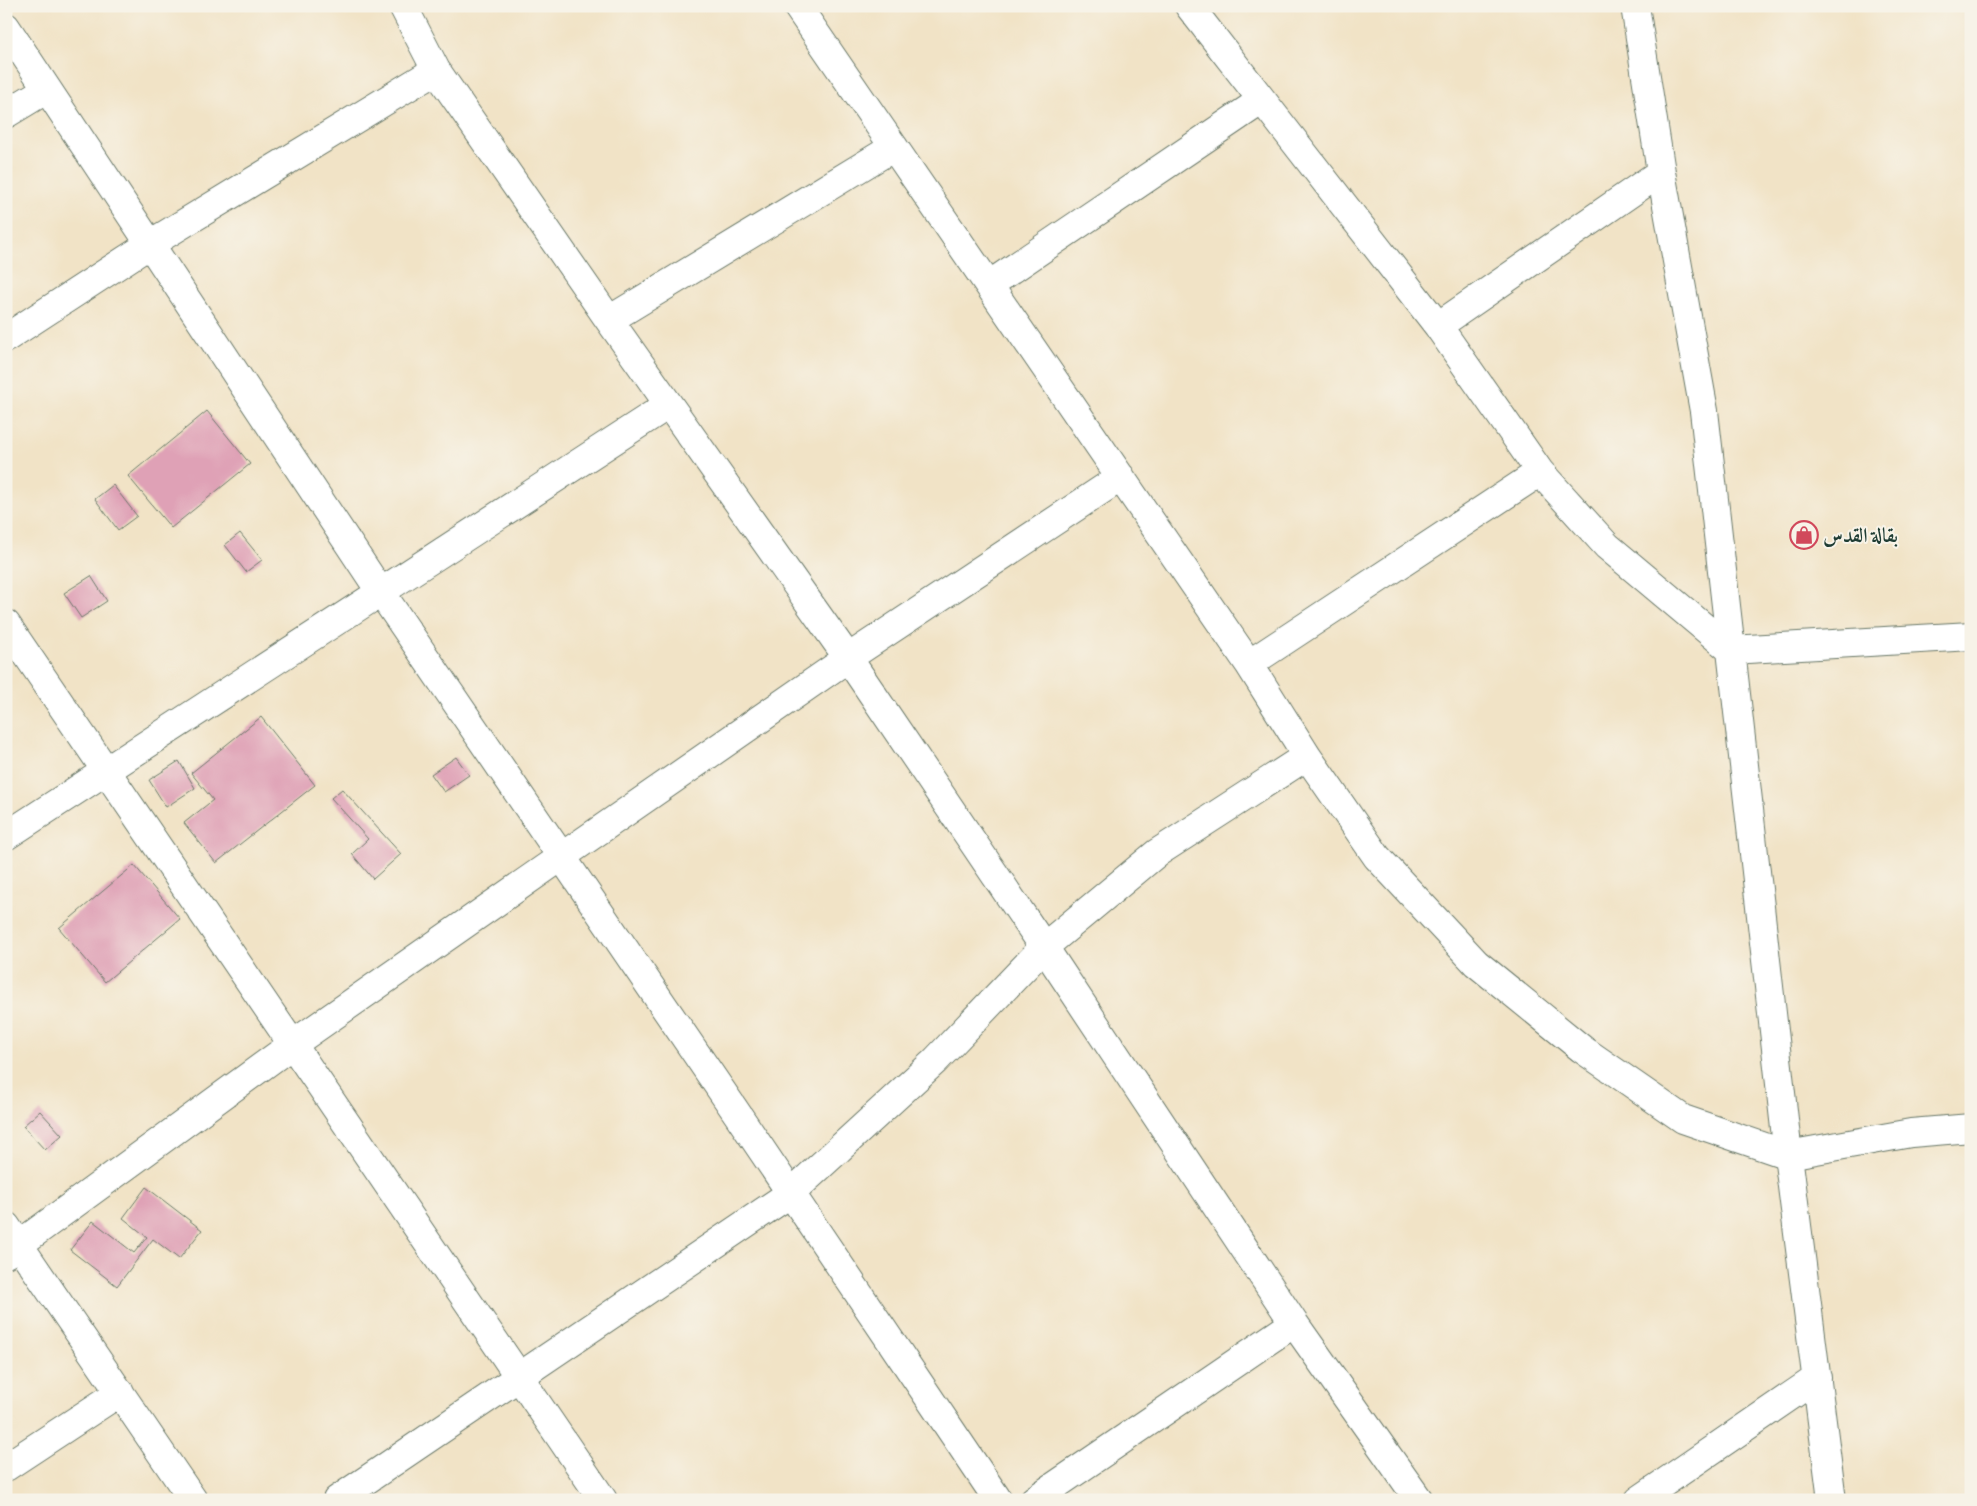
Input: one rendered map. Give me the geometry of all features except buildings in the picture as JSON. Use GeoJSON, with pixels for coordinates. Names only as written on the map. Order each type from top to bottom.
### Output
{"type":"FeatureCollection","features":[{"type":"Feature","properties":{"kind":"street"},"geometry":{"type":"LineString","coordinates":[[403,6],[436,70],[609,320],[848,658],[1044,947],[1294,1323],[1418,1500]]}},
{"type":"Feature","properties":{"kind":"street"},"geometry":{"type":"LineString","coordinates":[[797,6],[1249,664],[1308,756],[1377,857],[1476,963],[1582,1049],[1683,1119],[1788,1156],[1911,1133],[1971,1128]]}},
{"type":"Feature","properties":{"kind":"street"},"geometry":{"type":"LineString","coordinates":[[1189,6],[1438,326],[1540,472],[1608,546],[1731,650],[1971,636]]}},
{"type":"Feature","properties":{"kind":"street"},"geometry":{"type":"LineString","coordinates":[[1635,6],[1661,172],[1704,411],[1788,1156],[1832,1500]]}},
{"type":"Feature","properties":{"kind":"street"},"geometry":{"type":"LineString","coordinates":[[6,27],[380,592],[998,1500]]}},
{"type":"Feature","properties":{"kind":"street"},"geometry":{"type":"LineString","coordinates":[[6,338],[150,244],[436,70]]}},
{"type":"Feature","properties":{"kind":"street"},"geometry":{"type":"LineString","coordinates":[[6,114],[47,89]]}},
{"type":"Feature","properties":{"kind":"street"},"geometry":{"type":"LineString","coordinates":[[988,285],[1262,100]]}},
{"type":"Feature","properties":{"kind":"street"},"geometry":{"type":"LineString","coordinates":[[609,320],[894,147]]}},
{"type":"Feature","properties":{"kind":"street"},"geometry":{"type":"LineString","coordinates":[[1438,326],[1661,172]]}},
{"type":"Feature","properties":{"kind":"street"},"geometry":{"type":"LineString","coordinates":[[6,836],[668,404]]}},
{"type":"Feature","properties":{"kind":"street"},"geometry":{"type":"LineString","coordinates":[[1249,664],[1540,472]]}},
{"type":"Feature","properties":{"kind":"street"},"geometry":{"type":"LineString","coordinates":[[193,1500],[120,1392],[11,1242],[561,856],[848,658],[1121,477]]}},
{"type":"Feature","properties":{"kind":"street"},"geometry":{"type":"LineString","coordinates":[[6,624],[603,1500]]}},
{"type":"Feature","properties":{"kind":"street"},"geometry":{"type":"LineString","coordinates":[[337,1500],[520,1378],[790,1193],[935,1061],[1044,947],[1157,853],[1308,756]]}},
{"type":"Feature","properties":{"kind":"street"},"geometry":{"type":"LineString","coordinates":[[1034,1500],[1294,1323]]}},
{"type":"Feature","properties":{"kind":"street"},"geometry":{"type":"LineString","coordinates":[[1639,1500],[1817,1378]]}},
{"type":"Feature","properties":{"kind":"street"},"geometry":{"type":"LineString","coordinates":[[6,1467],[120,1392]]}},
{"type":"Feature","properties":{"kind":"place","name":"بقالة القدس"},"geometry":{"type":"Point","coordinates":[1804,535]}}]}
